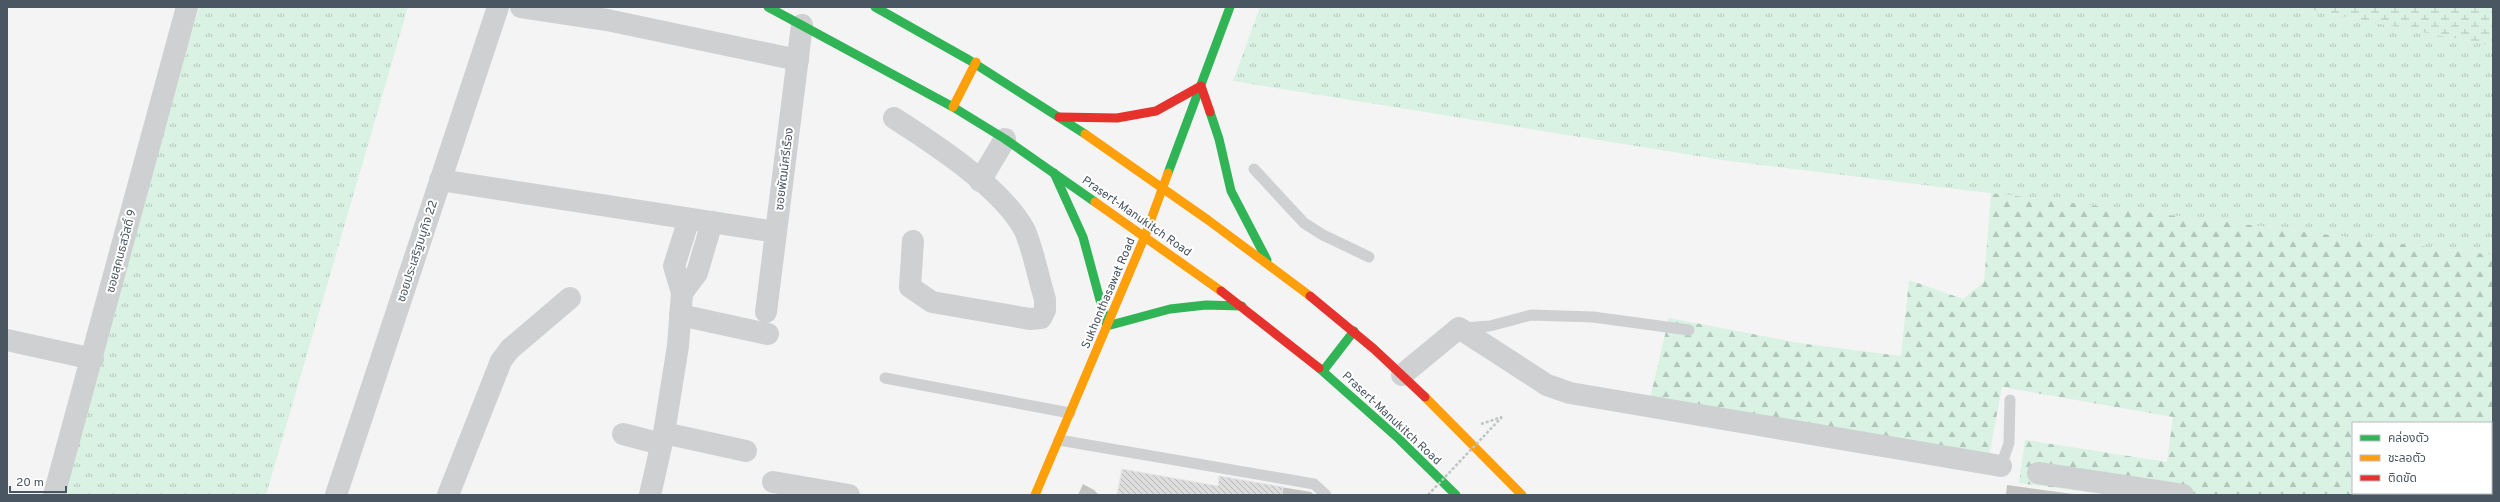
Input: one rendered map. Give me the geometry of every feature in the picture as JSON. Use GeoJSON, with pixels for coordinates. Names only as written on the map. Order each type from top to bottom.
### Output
{"type":"FeatureCollection","features":[{"type":"Feature","properties":{"kind":"main road","name":"Prasert-Manukitch Road"},"geometry":{"type":"LineString","coordinates":[[768,7],[953,107],[1005,139],[1145,236],[1242,306],[1323,371],[1399,439],[1456,495]]}},
{"type":"Feature","properties":{"kind":"main road"},"geometry":{"type":"LineString","coordinates":[[875,7],[976,62],[1163,188],[1270,266],[1354,331],[1402,375],[1522,495]]}},
{"type":"Feature","properties":{"kind":"main road","name":"Sukhonthasawat Road"},"geometry":{"type":"LineString","coordinates":[[1035,495],[1145,236],[1230,7]]}},
{"type":"Feature","properties":{"kind":"main road"},"geometry":{"type":"LineString","coordinates":[[953,107],[976,62]]}},
{"type":"Feature","properties":{"kind":"main road"},"geometry":{"type":"LineString","coordinates":[[1059,117],[1117,118],[1156,111],[1201,86],[1219,140],[1231,192],[1270,266]]}},
{"type":"Feature","properties":{"kind":"main road"},"geometry":{"type":"LineString","coordinates":[[1054,173],[1083,237],[1107,326],[1170,309],[1206,305],[1242,306]]}},
{"type":"Feature","properties":{"kind":"main road"},"geometry":{"type":"LineString","coordinates":[[1323,371],[1354,331]]}},
{"type":"Feature","properties":{"kind":"street","name":"ซอยสุคนธสวัสดิ์ 9"},"geometry":{"type":"LineString","coordinates":[[54,495],[93,359],[187,7]]}},
{"type":"Feature","properties":{"kind":"street","name":"ซอยประเสริฐมนูกิจ 22"},"geometry":{"type":"LineString","coordinates":[[336,495],[498,7]]}},
{"type":"Feature","properties":{"kind":"street"},"geometry":{"type":"LineString","coordinates":[[521,7],[607,20],[798,60]]}},
{"type":"Feature","properties":{"kind":"street","name":"ซอยพัฒน์ศรีเรือง"},"geometry":{"type":"LineString","coordinates":[[766,312],[802,25]]}},
{"type":"Feature","properties":{"kind":"street"},"geometry":{"type":"LineString","coordinates":[[894,118],[916,132],[980,181],[998,197],[1024,229],[1045,299],[1045,310],[1041,318],[1030,319],[932,302],[919,295],[910,287],[913,241]]}},
{"type":"Feature","properties":{"kind":"street"},"geometry":{"type":"LineString","coordinates":[[980,181],[1005,139]]}},
{"type":"Feature","properties":{"kind":"street"},"geometry":{"type":"LineString","coordinates":[[440,180],[776,232]]}},
{"type":"Feature","properties":{"kind":"street"},"geometry":{"type":"LineString","coordinates":[[650,495],[663,438],[678,346],[682,293],[674,266],[689,218]]}},
{"type":"Feature","properties":{"kind":"street"},"geometry":{"type":"LineString","coordinates":[[682,293],[697,273],[712,222]]}},
{"type":"Feature","properties":{"kind":"street"},"geometry":{"type":"LineString","coordinates":[[448,495],[501,361],[510,349],[570,298]]}},
{"type":"Feature","properties":{"kind":"street"},"geometry":{"type":"LineString","coordinates":[[680,315],[768,334]]}},
{"type":"Feature","properties":{"kind":"street"},"geometry":{"type":"LineString","coordinates":[[1402,375],[1459,328],[1547,385],[1570,393],[2001,466]]}},
{"type":"Feature","properties":{"kind":"street"},"geometry":{"type":"LineString","coordinates":[[7,340],[93,359]]}},
{"type":"Feature","properties":{"kind":"street"},"geometry":{"type":"LineString","coordinates":[[623,434],[663,438],[746,451]]}},
{"type":"Feature","properties":{"kind":"street"},"geometry":{"type":"LineString","coordinates":[[2038,473],[2183,495]]}},
{"type":"Feature","properties":{"kind":"street"},"geometry":{"type":"LineString","coordinates":[[773,482],[849,495]]}},
{"type":"Feature","properties":{"kind":"lane"},"geometry":{"type":"LineString","coordinates":[[1254,169],[1304,223],[1323,236],[1369,257]]}},
{"type":"Feature","properties":{"kind":"lane"},"geometry":{"type":"LineString","coordinates":[[1459,328],[1490,326],[1531,315],[1593,317],[1689,330]]}},
{"type":"Feature","properties":{"kind":"lane"},"geometry":{"type":"LineString","coordinates":[[885,378],[1070,413]]}},
{"type":"Feature","properties":{"kind":"lane"},"geometry":{"type":"LineString","coordinates":[[2001,466],[2009,443],[2010,400]]}},
{"type":"Feature","properties":{"kind":"lane"},"geometry":{"type":"LineString","coordinates":[[1058,440],[1314,484],[1326,495]]}},
{"type":"Feature","properties":{"kind":"path"},"geometry":{"type":"LineString","coordinates":[[1428,495],[1502,417]]}},
{"type":"Feature","properties":{"kind":"green space"},"geometry":{"type":"Polygon","coordinates":[[[199,7],[408,7],[266,495],[61,495],[199,7]]]}},
{"type":"Feature","properties":{"kind":"green space"},"geometry":{"type":"Polygon","coordinates":[[[1260,7],[2296,7],[2493,46],[2493,255],[1729,161],[1233,81],[1260,7]]]}},
{"type":"Feature","properties":{"kind":"green space"},"geometry":{"type":"Polygon","coordinates":[[[2296,7],[2493,7],[2493,46],[2296,7]]]}},
{"type":"Feature","properties":{"kind":"green space"},"geometry":{"type":"Polygon","coordinates":[[[1991,193],[2493,255],[2493,495],[2113,495],[2019,483],[2025,440],[2167,462],[2173,417],[2002,387],[1989,457],[1650,398],[1669,318],[1799,343],[1901,356],[1909,280],[1963,299],[1984,282],[1991,193]]]}},
{"type":"Feature","properties":{"kind":"building"},"geometry":{"type":"Polygon","coordinates":[[[1122,469],[1218,486],[1219,476],[1283,487],[1282,495],[1117,495],[1122,469]]]}},
{"type":"Feature","properties":{"kind":"traffic: fast"},"geometry":{"type":"LineString","coordinates":[[768,7],[953,107],[1005,139],[1095,202]]}},
{"type":"Feature","properties":{"kind":"traffic: fast"},"geometry":{"type":"LineString","coordinates":[[875,7],[969,60],[1085,134]]}},
{"type":"Feature","properties":{"kind":"traffic: fast"},"geometry":{"type":"LineString","coordinates":[[1168,173],[1230,7]]}},
{"type":"Feature","properties":{"kind":"traffic: fast"},"geometry":{"type":"LineString","coordinates":[[1210,112],[1219,139],[1231,191],[1267,260]]}},
{"type":"Feature","properties":{"kind":"traffic: fast"},"geometry":{"type":"LineString","coordinates":[[1054,173],[1083,237],[1107,326],[1170,309],[1206,305],[1242,306]]}},
{"type":"Feature","properties":{"kind":"traffic: fast"},"geometry":{"type":"LineString","coordinates":[[1323,371],[1354,331]]}},
{"type":"Feature","properties":{"kind":"traffic: fast"},"geometry":{"type":"LineString","coordinates":[[1319,368],[1399,439],[1456,495]]}},
{"type":"Feature","properties":{"kind":"traffic: slow"},"geometry":{"type":"LineString","coordinates":[[953,107],[976,62]]}},
{"type":"Feature","properties":{"kind":"traffic: slow"},"geometry":{"type":"LineString","coordinates":[[1085,134],[1208,220],[1310,296]]}},
{"type":"Feature","properties":{"kind":"traffic: slow"},"geometry":{"type":"LineString","coordinates":[[1035,495],[1145,236],[1168,173]]}},
{"type":"Feature","properties":{"kind":"traffic: slow"},"geometry":{"type":"LineString","coordinates":[[1095,202],[1221,291]]}},
{"type":"Feature","properties":{"kind":"traffic: slow"},"geometry":{"type":"LineString","coordinates":[[1425,397],[1522,495]]}},
{"type":"Feature","properties":{"kind":"traffic: jam"},"geometry":{"type":"LineString","coordinates":[[1059,117],[1117,118],[1156,111],[1201,86],[1210,112]]}},
{"type":"Feature","properties":{"kind":"traffic: jam"},"geometry":{"type":"LineString","coordinates":[[1221,291],[1319,368]]}},
{"type":"Feature","properties":{"kind":"traffic: jam"},"geometry":{"type":"LineString","coordinates":[[1310,296],[1374,349],[1425,397]]}}]}
